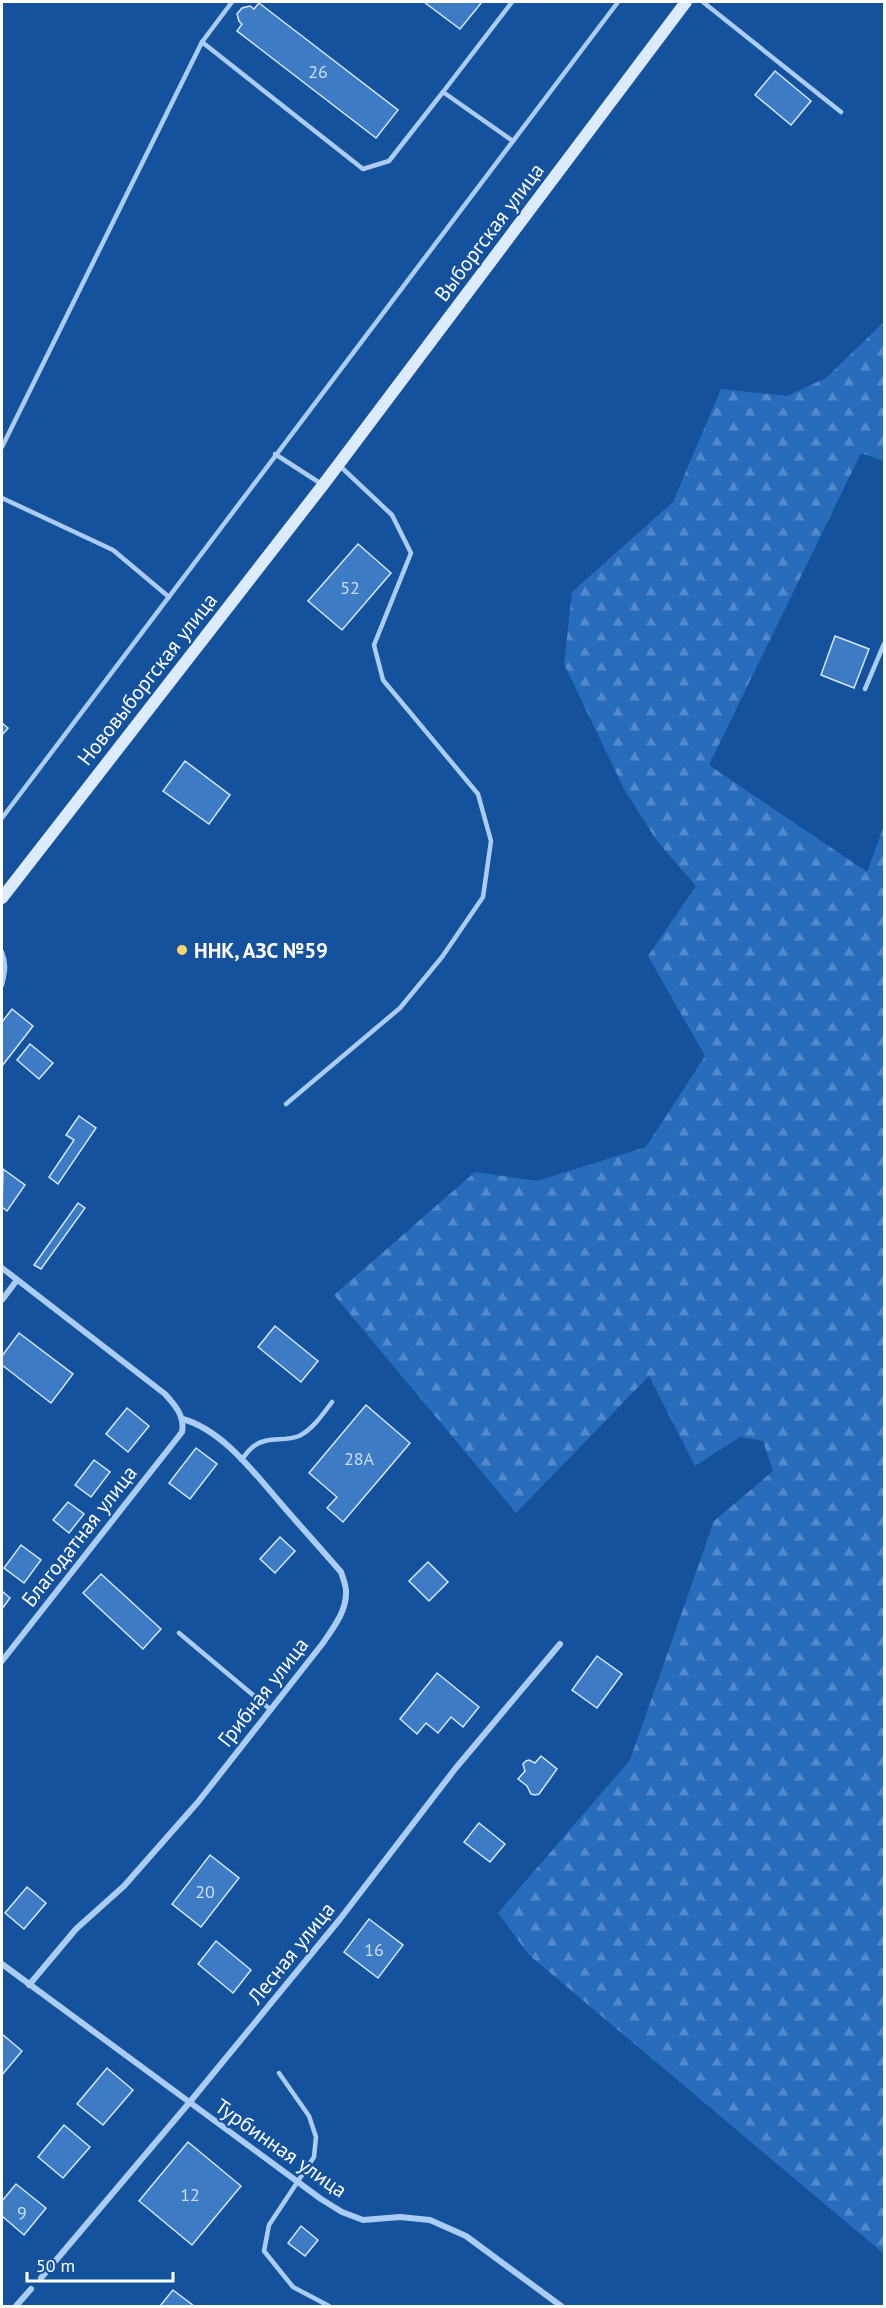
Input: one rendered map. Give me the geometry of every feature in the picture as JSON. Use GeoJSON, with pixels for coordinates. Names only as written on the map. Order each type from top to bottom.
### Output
{"type":"FeatureCollection","features":[{"type":"Feature","properties":{"kind":"street","name":"Выборгская улица"},"geometry":{"type":"LineString","coordinates":[[323,485],[686,2]]}},
{"type":"Feature","properties":{"kind":"street","name":"Нововыборгская улица"},"geometry":{"type":"LineString","coordinates":[[2,898],[323,485]]}},
{"type":"Feature","properties":{"kind":"street"},"geometry":{"type":"LineString","coordinates":[[2,1268],[165,1394],[177,1407],[183,1419]]}},
{"type":"Feature","properties":{"kind":"street"},"geometry":{"type":"LineString","coordinates":[[2,1300],[17,1280]]}},
{"type":"Feature","properties":{"kind":"street","name":"Благодатная улица"},"geometry":{"type":"LineString","coordinates":[[2,1661],[182,1432],[183,1419]]}},
{"type":"Feature","properties":{"kind":"street","name":"Грибная улица"},"geometry":{"type":"LineString","coordinates":[[29,1985],[76,1929],[124,1886],[198,1802],[336,1625],[343,1609],[346,1590],[341,1572],[241,1460],[209,1431],[183,1419]]}},
{"type":"Feature","properties":{"kind":"street","name":"Лесная улица"},"geometry":{"type":"LineString","coordinates":[[41,2278],[340,1919],[455,1770],[561,1644]]}},
{"type":"Feature","properties":{"kind":"street","name":"Турбинная улица"},"geometry":{"type":"LineString","coordinates":[[2,1964],[297,2182],[342,2212],[363,2220],[400,2217],[430,2220],[466,2236],[561,2307]]}},
{"type":"Feature","properties":{"kind":"street"},"geometry":{"type":"LineString","coordinates":[[16,2307],[31,2289]]}},
{"type":"Feature","properties":{"kind":"lane"},"geometry":{"type":"LineString","coordinates":[[2,447],[202,42],[232,2]]}},
{"type":"Feature","properties":{"kind":"lane"},"geometry":{"type":"LineString","coordinates":[[202,42],[363,168],[389,161],[512,2]]}},
{"type":"Feature","properties":{"kind":"lane"},"geometry":{"type":"LineString","coordinates":[[2,818],[618,2]]}},
{"type":"Feature","properties":{"kind":"lane"},"geometry":{"type":"LineString","coordinates":[[703,2],[841,112]]}},
{"type":"Feature","properties":{"kind":"lane"},"geometry":{"type":"LineString","coordinates":[[443,92],[513,141]]}},
{"type":"Feature","properties":{"kind":"lane"},"geometry":{"type":"LineString","coordinates":[[275,454],[323,485]]}},
{"type":"Feature","properties":{"kind":"lane"},"geometry":{"type":"LineString","coordinates":[[286,1104],[400,1008],[442,957],[483,897],[492,841],[478,794],[383,680],[374,645],[411,553],[392,514],[338,464]]}},
{"type":"Feature","properties":{"kind":"lane"},"geometry":{"type":"LineString","coordinates":[[2,498],[113,550],[169,597]]}},
{"type":"Feature","properties":{"kind":"lane"},"geometry":{"type":"LineString","coordinates":[[865,689],[885,644]]}},
{"type":"Feature","properties":{"kind":"lane"},"geometry":{"type":"LineString","coordinates":[[2,952],[5,960],[2,985]]}},
{"type":"Feature","properties":{"kind":"lane"},"geometry":{"type":"LineString","coordinates":[[241,1460],[254,1446],[262,1442],[298,1437],[309,1430],[332,1402]]}},
{"type":"Feature","properties":{"kind":"lane"},"geometry":{"type":"LineString","coordinates":[[179,1633],[271,1710]]}},
{"type":"Feature","properties":{"kind":"lane"},"geometry":{"type":"LineString","coordinates":[[279,2073],[309,2116],[316,2137],[314,2157],[269,2225],[264,2251],[293,2287],[329,2307]]}},
{"type":"Feature","properties":{"kind":"green space"},"geometry":{"type":"Polygon","coordinates":[[[884,322],[884,461],[861,453],[709,765],[867,872],[884,826],[884,2254],[529,1955],[498,1913],[630,1760],[714,1521],[773,1471],[763,1441],[740,1437],[695,1466],[649,1376],[516,1513],[334,1295],[475,1172],[537,1181],[646,1147],[705,1056],[648,956],[696,886],[657,841],[624,789],[564,664],[572,592],[673,502],[721,389],[787,396],[826,378],[884,322]]]}},
{"type":"Feature","properties":{"kind":"building"},"geometry":{"type":"Polygon","coordinates":[[[424,2],[482,2],[460,29],[424,2]]]}},
{"type":"Feature","properties":{"kind":"building"},"geometry":{"type":"Polygon","coordinates":[[[259,3],[398,110],[376,138],[237,31],[242,24],[237,14],[242,8],[250,6],[254,9],[259,3]]]}},
{"type":"Feature","properties":{"kind":"building"},"geometry":{"type":"Polygon","coordinates":[[[775,71],[811,101],[791,125],[755,95],[775,71]]]}},
{"type":"Feature","properties":{"kind":"building"},"geometry":{"type":"Polygon","coordinates":[[[358,544],[391,573],[342,630],[308,601],[358,544]]]}},
{"type":"Feature","properties":{"kind":"building"},"geometry":{"type":"Polygon","coordinates":[[[835,636],[869,649],[854,688],[821,675],[835,636]]]}},
{"type":"Feature","properties":{"kind":"building"},"geometry":{"type":"Polygon","coordinates":[[[2,723],[8,728],[2,735],[2,723]]]}},
{"type":"Feature","properties":{"kind":"building"},"geometry":{"type":"Polygon","coordinates":[[[185,761],[230,795],[209,824],[163,791],[185,761]]]}},
{"type":"Feature","properties":{"kind":"building"},"geometry":{"type":"Polygon","coordinates":[[[12,1009],[33,1026],[2,1066],[2,1022],[12,1009]]]}},
{"type":"Feature","properties":{"kind":"building"},"geometry":{"type":"Polygon","coordinates":[[[30,1044],[53,1063],[39,1079],[17,1060],[30,1044]]]}},
{"type":"Feature","properties":{"kind":"building"},"geometry":{"type":"Polygon","coordinates":[[[79,1116],[96,1128],[58,1184],[49,1177],[74,1140],[66,1135],[79,1116]]]}},
{"type":"Feature","properties":{"kind":"building"},"geometry":{"type":"Polygon","coordinates":[[[3,1169],[25,1185],[7,1211],[2,1207],[3,1169]]]}},
{"type":"Feature","properties":{"kind":"building"},"geometry":{"type":"Polygon","coordinates":[[[78,1203],[85,1208],[41,1269],[34,1265],[78,1203]]]}},
{"type":"Feature","properties":{"kind":"building"},"geometry":{"type":"Polygon","coordinates":[[[275,1326],[318,1361],[301,1382],[258,1347],[275,1326]]]}},
{"type":"Feature","properties":{"kind":"building"},"geometry":{"type":"Polygon","coordinates":[[[19,1333],[73,1374],[51,1403],[2,1365],[2,1356],[19,1333]]]}},
{"type":"Feature","properties":{"kind":"building"},"geometry":{"type":"Polygon","coordinates":[[[366,1405],[410,1443],[343,1522],[327,1508],[337,1497],[309,1473],[366,1405]]]}},
{"type":"Feature","properties":{"kind":"building"},"geometry":{"type":"Polygon","coordinates":[[[127,1408],[149,1426],[128,1452],[106,1434],[127,1408]]]}},
{"type":"Feature","properties":{"kind":"building"},"geometry":{"type":"Polygon","coordinates":[[[196,1448],[217,1464],[190,1499],[169,1483],[196,1448]]]}},
{"type":"Feature","properties":{"kind":"building"},"geometry":{"type":"Polygon","coordinates":[[[94,1460],[110,1472],[91,1497],[75,1485],[94,1460]]]}},
{"type":"Feature","properties":{"kind":"building"},"geometry":{"type":"Polygon","coordinates":[[[68,1502],[84,1514],[69,1533],[53,1520],[68,1502]]]}},
{"type":"Feature","properties":{"kind":"building"},"geometry":{"type":"Polygon","coordinates":[[[280,1537],[295,1551],[275,1573],[260,1559],[280,1537]]]}},
{"type":"Feature","properties":{"kind":"building"},"geometry":{"type":"Polygon","coordinates":[[[21,1545],[41,1560],[24,1583],[4,1568],[21,1545]]]}},
{"type":"Feature","properties":{"kind":"building"},"geometry":{"type":"Polygon","coordinates":[[[428,1562],[448,1582],[429,1601],[409,1581],[428,1562]]]}},
{"type":"Feature","properties":{"kind":"building"},"geometry":{"type":"Polygon","coordinates":[[[101,1574],[161,1629],[143,1649],[83,1593],[101,1574]]]}},
{"type":"Feature","properties":{"kind":"building"},"geometry":{"type":"Polygon","coordinates":[[[2,1591],[10,1598],[2,1609],[2,1591]]]}},
{"type":"Feature","properties":{"kind":"building"},"geometry":{"type":"Polygon","coordinates":[[[597,1656],[622,1674],[597,1708],[572,1690],[597,1656]]]}},
{"type":"Feature","properties":{"kind":"building"},"geometry":{"type":"Polygon","coordinates":[[[437,1673],[479,1707],[463,1727],[451,1717],[438,1733],[426,1723],[417,1734],[400,1719],[437,1673]]]}},
{"type":"Feature","properties":{"kind":"building"},"geometry":{"type":"Polygon","coordinates":[[[541,1756],[557,1769],[539,1794],[535,1795],[531,1794],[527,1786],[518,1779],[525,1771],[523,1764],[526,1761],[535,1763],[541,1756]]]}},
{"type":"Feature","properties":{"kind":"building"},"geometry":{"type":"Polygon","coordinates":[[[479,1823],[505,1844],[490,1862],[464,1842],[479,1823]]]}},
{"type":"Feature","properties":{"kind":"building"},"geometry":{"type":"Polygon","coordinates":[[[210,1855],[239,1878],[201,1927],[172,1904],[210,1855]]]}},
{"type":"Feature","properties":{"kind":"building"},"geometry":{"type":"Polygon","coordinates":[[[27,1887],[46,1903],[24,1929],[5,1913],[27,1887]]]}},
{"type":"Feature","properties":{"kind":"building"},"geometry":{"type":"Polygon","coordinates":[[[369,1919],[403,1945],[378,1978],[344,1952],[369,1919]]]}},
{"type":"Feature","properties":{"kind":"building"},"geometry":{"type":"Polygon","coordinates":[[[216,1941],[251,1970],[233,1993],[198,1964],[216,1941]]]}},
{"type":"Feature","properties":{"kind":"building"},"geometry":{"type":"Polygon","coordinates":[[[2,2034],[22,2051],[2,2075],[2,2034]]]}},
{"type":"Feature","properties":{"kind":"building"},"geometry":{"type":"Polygon","coordinates":[[[107,2068],[133,2090],[103,2125],[77,2104],[107,2068]]]}},
{"type":"Feature","properties":{"kind":"building"},"geometry":{"type":"Polygon","coordinates":[[[64,2125],[90,2147],[63,2178],[38,2157],[64,2125]]]}},
{"type":"Feature","properties":{"kind":"building"},"geometry":{"type":"Polygon","coordinates":[[[188,2142],[241,2186],[192,2245],[139,2201],[188,2142]]]}},
{"type":"Feature","properties":{"kind":"building"},"geometry":{"type":"Polygon","coordinates":[[[16,2184],[46,2208],[24,2235],[2,2216],[2,2201],[16,2184]]]}},
{"type":"Feature","properties":{"kind":"building"},"geometry":{"type":"Polygon","coordinates":[[[301,2226],[318,2240],[305,2256],[288,2243],[301,2226]]]}},
{"type":"Feature","properties":{"kind":"building"},"geometry":{"type":"Polygon","coordinates":[[[173,2290],[194,2306],[160,2306],[173,2290]]]}},
{"type":"Feature","properties":{"kind":"place","name":"ННК, АЗС №59"},"geometry":{"type":"Point","coordinates":[182,950]}}]}
